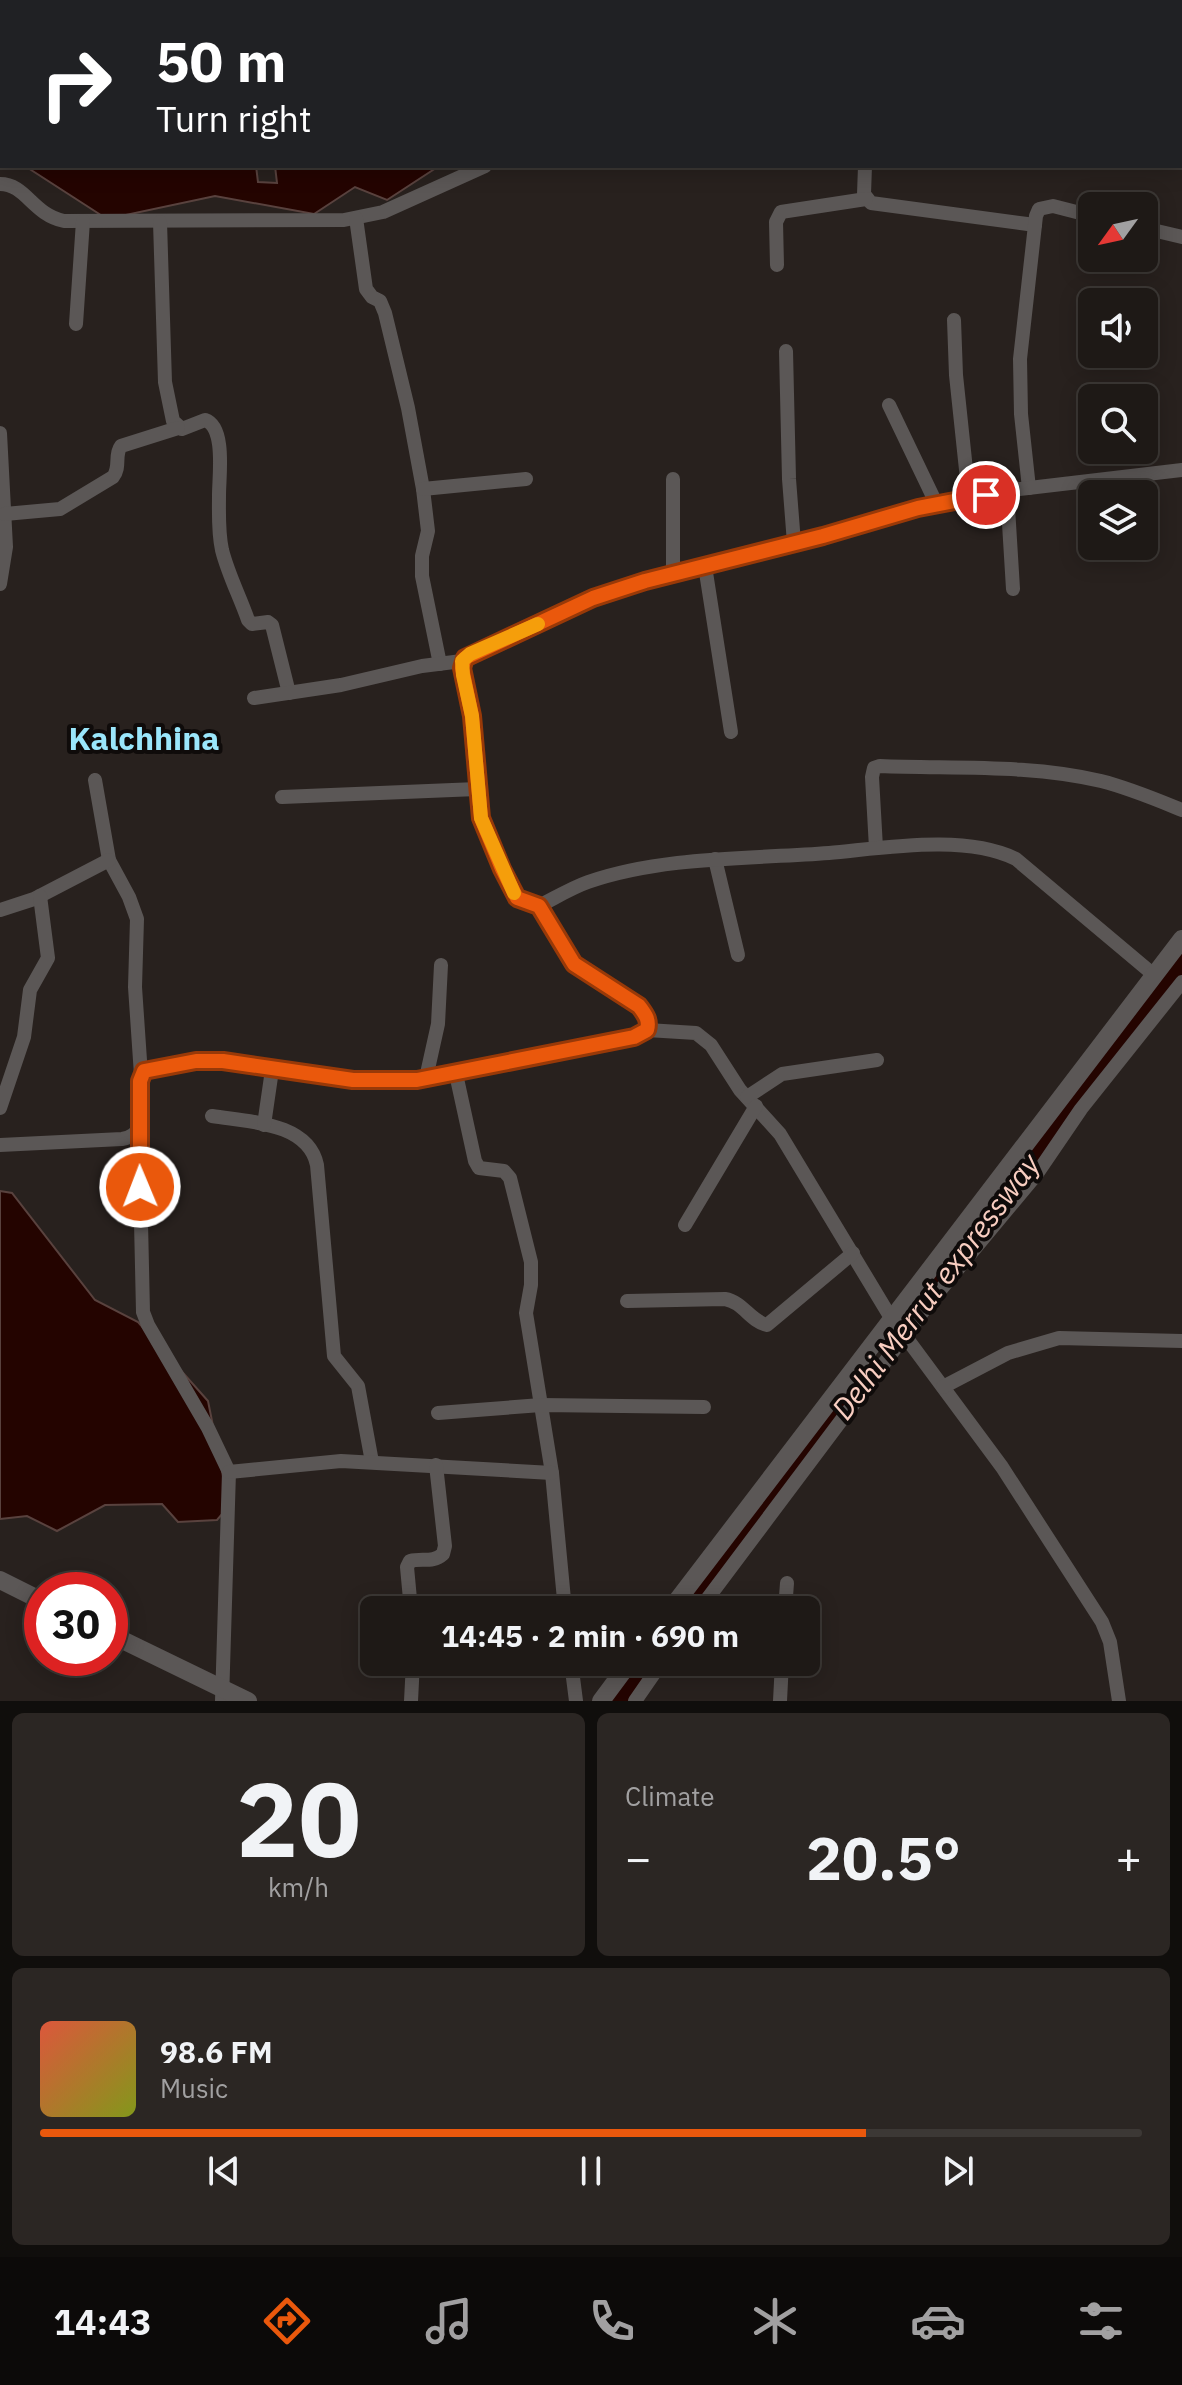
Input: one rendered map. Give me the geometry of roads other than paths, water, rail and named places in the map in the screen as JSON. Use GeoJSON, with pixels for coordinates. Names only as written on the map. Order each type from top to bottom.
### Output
{"type":"FeatureCollection","features":[{"type":"Feature","properties":{"kind":"street"},"geometry":{"type":"LineString","coordinates":[[0,184],[17,187],[35,208],[54,219],[282,222],[356,218],[383,212],[481,168]]}},
{"type":"Feature","properties":{"kind":"street"},"geometry":{"type":"LineString","coordinates":[[865,168],[866,199]]}},
{"type":"Feature","properties":{"kind":"street"},"geometry":{"type":"LineString","coordinates":[[777,265],[776,222],[781,212],[866,199],[876,205],[1035,225]]}},
{"type":"Feature","properties":{"kind":"street"},"geometry":{"type":"LineString","coordinates":[[1029,488],[1019,386],[1035,225],[1039,209],[1045,207],[1078,213]]}},
{"type":"Feature","properties":{"kind":"street"},"geometry":{"type":"LineString","coordinates":[[356,218],[366,289],[380,301],[385,313],[408,408],[428,531],[422,556],[422,576],[440,664]]}},
{"type":"Feature","properties":{"kind":"street"},"geometry":{"type":"LineString","coordinates":[[76,324],[83,221]]}},
{"type":"Feature","properties":{"kind":"street"},"geometry":{"type":"LineString","coordinates":[[160,222],[165,382],[173,421],[178,428]]}},
{"type":"Feature","properties":{"kind":"street"},"geometry":{"type":"LineString","coordinates":[[1158,231],[1182,237]]}},
{"type":"Feature","properties":{"kind":"street"},"geometry":{"type":"LineString","coordinates":[[954,320],[956,375],[969,498]]}},
{"type":"Feature","properties":{"kind":"street"},"geometry":{"type":"LineString","coordinates":[[786,351],[794,543]]}},
{"type":"Feature","properties":{"kind":"street"},"geometry":{"type":"LineString","coordinates":[[889,405],[936,503]]}},
{"type":"Feature","properties":{"kind":"street"},"geometry":{"type":"LineString","coordinates":[[5,514],[60,509],[113,477],[121,446],[178,428],[185,429],[205,420],[212,423],[220,455],[219,515],[223,553],[248,620],[252,624],[268,622],[272,625],[289,693]]}},
{"type":"Feature","properties":{"kind":"street"},"geometry":{"type":"LineString","coordinates":[[0,433],[6,547],[0,584]]}},
{"type":"Feature","properties":{"kind":"street"},"geometry":{"type":"LineString","coordinates":[[254,698],[341,685],[397,671],[462,661],[470,654],[593,598],[936,503],[1029,488],[1182,470]]}},
{"type":"Feature","properties":{"kind":"street"},"geometry":{"type":"LineString","coordinates":[[423,489],[526,479]]}},
{"type":"Feature","properties":{"kind":"street"},"geometry":{"type":"LineString","coordinates":[[673,479],[673,574]]}},
{"type":"Feature","properties":{"kind":"street"},"geometry":{"type":"LineString","coordinates":[[1007,491],[1013,589]]}},
{"type":"Feature","properties":{"kind":"street"},"geometry":{"type":"LineString","coordinates":[[705,566],[731,732]]}},
{"type":"Feature","properties":{"kind":"street"},"geometry":{"type":"LineString","coordinates":[[462,661],[472,716],[481,818],[514,894],[520,901],[539,906],[589,882],[677,863],[876,848],[952,846],[1002,852],[1028,869],[1154,975]]}},
{"type":"Feature","properties":{"kind":"street"},"geometry":{"type":"LineString","coordinates":[[876,848],[872,777],[874,768],[880,766],[1069,775],[1134,791],[1182,810]]}},
{"type":"Feature","properties":{"kind":"street"},"geometry":{"type":"LineString","coordinates":[[95,780],[109,860],[137,919],[135,987],[141,1075],[139,1132],[143,1312],[214,1438],[229,1472],[222,1695]]}},
{"type":"Feature","properties":{"kind":"street"},"geometry":{"type":"LineString","coordinates":[[282,797],[477,789]]}},
{"type":"Feature","properties":{"kind":"street"},"geometry":{"type":"LineString","coordinates":[[715,859],[738,955]]}},
{"type":"Feature","properties":{"kind":"street"},"geometry":{"type":"LineString","coordinates":[[0,910],[40,896],[109,860]]}},
{"type":"Feature","properties":{"kind":"street"},"geometry":{"type":"LineString","coordinates":[[0,1108],[24,1037],[30,990],[48,958],[40,896]]}},
{"type":"Feature","properties":{"kind":"street"},"geometry":{"type":"LineString","coordinates":[[539,906],[574,964],[639,1006],[646,1015],[647,1030]]}},
{"type":"Feature","properties":{"kind":"street"},"geometry":{"type":"LineString","coordinates":[[681,1596],[1182,939]]}},
{"type":"Feature","properties":{"kind":"street"},"geometry":{"type":"LineString","coordinates":[[426,1078],[438,1024],[441,965]]}},
{"type":"Feature","properties":{"kind":"street"},"geometry":{"type":"LineString","coordinates":[[710,1596],[905,1336],[1036,1175],[1081,1109],[1182,982]]}},
{"type":"Feature","properties":{"kind":"street"},"geometry":{"type":"LineString","coordinates":[[141,1075],[151,1069],[211,1060],[353,1080],[426,1078],[634,1037],[647,1030],[685,1031],[703,1037],[711,1045],[751,1102],[780,1134],[891,1318]]}},
{"type":"Feature","properties":{"kind":"street"},"geometry":{"type":"LineString","coordinates":[[685,1225],[751,1102],[782,1074],[877,1060]]}},
{"type":"Feature","properties":{"kind":"street"},"geometry":{"type":"LineString","coordinates":[[264,1125],[272,1070]]}},
{"type":"Feature","properties":{"kind":"street"},"geometry":{"type":"LineString","coordinates":[[456,1074],[475,1161],[479,1168],[504,1171],[510,1178],[531,1262],[526,1313],[552,1473],[564,1596]]}},
{"type":"Feature","properties":{"kind":"street"},"geometry":{"type":"LineString","coordinates":[[212,1116],[264,1125],[296,1136],[307,1144],[315,1156],[332,1346],[337,1362],[358,1386],[372,1462]]}},
{"type":"Feature","properties":{"kind":"street"},"geometry":{"type":"LineString","coordinates":[[0,1145],[122,1139],[139,1132]]}},
{"type":"Feature","properties":{"kind":"street"},"geometry":{"type":"LineString","coordinates":[[627,1301],[725,1299],[739,1303],[759,1323],[767,1325],[853,1253]]}},
{"type":"Feature","properties":{"kind":"street"},"geometry":{"type":"LineString","coordinates":[[905,1336],[1002,1467],[1102,1622],[1110,1642],[1119,1701]]}},
{"type":"Feature","properties":{"kind":"street"},"geometry":{"type":"LineString","coordinates":[[943,1387],[1008,1353],[1059,1338],[1182,1341]]}},
{"type":"Feature","properties":{"kind":"street"},"geometry":{"type":"LineString","coordinates":[[438,1413],[541,1405],[704,1407]]}},
{"type":"Feature","properties":{"kind":"street"},"geometry":{"type":"LineString","coordinates":[[229,1472],[341,1461],[552,1473]]}},
{"type":"Feature","properties":{"kind":"street"},"geometry":{"type":"LineString","coordinates":[[410,1596],[407,1567],[410,1561],[437,1559],[443,1554],[445,1546],[436,1465]]}},
{"type":"Feature","properties":{"kind":"street"},"geometry":{"type":"LineString","coordinates":[[0,1580],[24,1592]]}},
{"type":"Feature","properties":{"kind":"street"},"geometry":{"type":"LineString","coordinates":[[786,1596],[787,1583]]}},
{"type":"Feature","properties":{"kind":"street"},"geometry":{"type":"LineString","coordinates":[[128,1644],[222,1695],[248,1701]]}},
{"type":"Feature","properties":{"kind":"street"},"geometry":{"type":"LineString","coordinates":[[411,1701],[412,1676]]}},
{"type":"Feature","properties":{"kind":"street"},"geometry":{"type":"LineString","coordinates":[[573,1676],[576,1701]]}},
{"type":"Feature","properties":{"kind":"street"},"geometry":{"type":"LineString","coordinates":[[601,1701],[620,1676]]}},
{"type":"Feature","properties":{"kind":"street"},"geometry":{"type":"LineString","coordinates":[[635,1701],[652,1676]]}},
{"type":"Feature","properties":{"kind":"street"},"geometry":{"type":"LineString","coordinates":[[780,1701],[781,1676]]}},
{"type":"Feature","properties":{"kind":"waterway","name":"Delhi Merrut expressway"},"geometry":{"type":"LineString","coordinates":[[921,1303],[1182,961]]}},
{"type":"Feature","properties":{"kind":"waterway","name":"Delhi Merrut expressway"},"geometry":{"type":"LineString","coordinates":[[698,1596],[873,1366]]}},
{"type":"Feature","properties":{"kind":"waterway","name":"Delhi Merrut expressway"},"geometry":{"type":"LineString","coordinates":[[618,1701],[637,1676]]}},
{"type":"Feature","properties":{"kind":"district","name":"Kalchhina"},"geometry":{"type":"Point","coordinates":[144,738]}}]}
